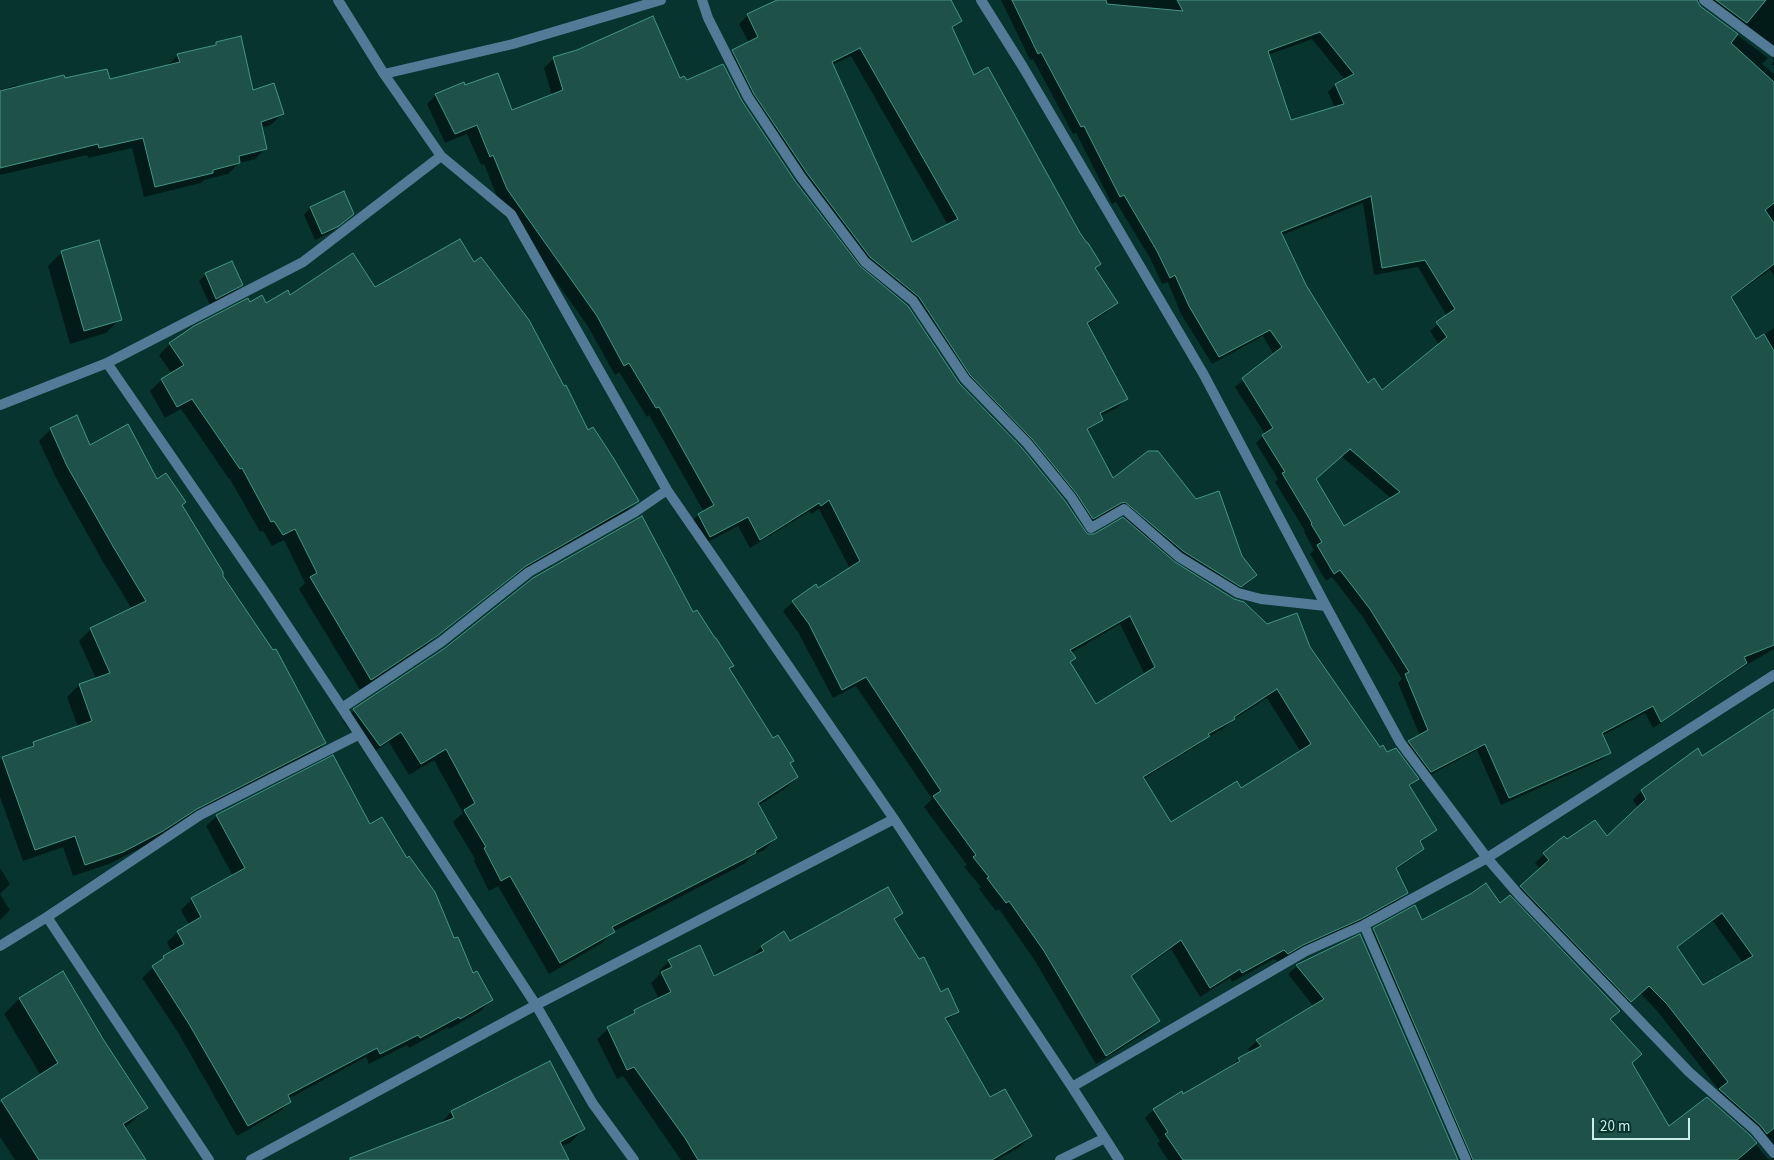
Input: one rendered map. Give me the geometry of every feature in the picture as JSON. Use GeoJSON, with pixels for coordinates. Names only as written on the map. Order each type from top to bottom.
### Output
{"type":"FeatureCollection","features":[{"type":"Feature","properties":{"kind":"street"},"geometry":{"type":"LineString","coordinates":[[338,0],[384,74],[441,156],[511,214],[667,490],[894,819],[1119,1160]]}},
{"type":"Feature","properties":{"kind":"street"},"geometry":{"type":"LineString","coordinates":[[384,74],[513,44],[661,0]]}},
{"type":"Feature","properties":{"kind":"street"},"geometry":{"type":"LineString","coordinates":[[702,0],[708,18],[748,97],[801,177],[865,262],[913,301],[965,379],[1027,443],[1071,498],[1091,528],[1124,509],[1179,557],[1238,592],[1261,599],[1326,606]]}},
{"type":"Feature","properties":{"kind":"street"},"geometry":{"type":"LineString","coordinates":[[981,0],[1023,67],[1204,375],[1400,742],[1487,858],[1519,895],[1689,1072],[1755,1130],[1774,1153]]}},
{"type":"Feature","properties":{"kind":"street"},"geometry":{"type":"LineString","coordinates":[[1704,0],[1774,52]]}},
{"type":"Feature","properties":{"kind":"street"},"geometry":{"type":"LineString","coordinates":[[0,405],[107,363],[303,262],[441,156]]}},
{"type":"Feature","properties":{"kind":"street"},"geometry":{"type":"LineString","coordinates":[[107,363],[267,595],[342,708],[536,1005],[593,1104],[634,1160]]}},
{"type":"Feature","properties":{"kind":"street"},"geometry":{"type":"LineString","coordinates":[[342,708],[441,642],[529,572],[635,512],[667,490]]}},
{"type":"Feature","properties":{"kind":"street"},"geometry":{"type":"LineString","coordinates":[[1072,1087],[1306,952],[1364,925],[1487,858],[1774,675]]}},
{"type":"Feature","properties":{"kind":"street"},"geometry":{"type":"LineString","coordinates":[[0,946],[200,814],[358,735]]}},
{"type":"Feature","properties":{"kind":"street"},"geometry":{"type":"LineString","coordinates":[[252,1160],[536,1005],[894,819]]}},
{"type":"Feature","properties":{"kind":"street"},"geometry":{"type":"LineString","coordinates":[[47,916],[209,1160]]}},
{"type":"Feature","properties":{"kind":"street"},"geometry":{"type":"LineString","coordinates":[[1364,925],[1466,1160]]}},
{"type":"Feature","properties":{"kind":"street"},"geometry":{"type":"LineString","coordinates":[[1060,1160],[1105,1138]]}},
{"type":"Feature","properties":{"kind":"building"},"geometry":{"type":"Polygon","coordinates":[[[777,0],[951,0],[962,21],[952,27],[974,75],[988,67],[1080,233],[1101,264],[1095,268],[1118,303],[1087,323],[1128,399],[1100,413],[1103,420],[1087,429],[1113,478],[1148,451],[1158,451],[1196,499],[1219,491],[1242,556],[1257,575],[1241,587],[1183,551],[1125,502],[1093,519],[1076,493],[1032,439],[970,375],[919,297],[870,257],[807,173],[754,94],[732,50],[758,37],[747,14],[777,0]],[[860,48],[832,62],[912,242],[958,219],[860,48]]]}},
{"type":"Feature","properties":{"kind":"building"},"geometry":{"type":"Polygon","coordinates":[[[1012,0],[1106,0],[1107,4],[1183,11],[1177,0],[1697,0],[1700,6],[1738,34],[1731,43],[1774,82],[1774,203],[1765,210],[1774,223],[1774,264],[1731,297],[1756,339],[1764,334],[1774,351],[1774,645],[1744,657],[1747,663],[1661,722],[1653,706],[1602,733],[1611,753],[1509,798],[1485,744],[1431,772],[1408,741],[1428,730],[1405,674],[1409,672],[1370,609],[1340,570],[1334,574],[1317,545],[1322,542],[1282,473],[1285,472],[1262,435],[1273,428],[1242,378],[1282,347],[1270,330],[1219,357],[1189,306],[1175,275],[1170,278],[1157,251],[1124,195],[1120,197],[1084,126],[1081,127],[1041,52],[1038,54],[1012,0]],[[1320,32],[1268,51],[1291,120],[1344,104],[1335,84],[1354,74],[1320,32]],[[1371,196],[1281,232],[1306,285],[1368,383],[1374,378],[1382,390],[1447,337],[1436,322],[1455,309],[1425,260],[1382,268],[1371,196]],[[1350,449],[1316,479],[1344,526],[1400,492],[1350,449]]]}},
{"type":"Feature","properties":{"kind":"building"},"geometry":{"type":"Polygon","coordinates":[[[1716,0],[1766,0],[1747,23],[1716,0]]]}},
{"type":"Feature","properties":{"kind":"building"},"geometry":{"type":"Polygon","coordinates":[[[653,16],[680,78],[684,76],[687,80],[723,64],[742,101],[795,181],[860,266],[908,306],[959,383],[1022,448],[1065,501],[1088,534],[1094,534],[1123,517],[1175,562],[1234,599],[1244,602],[1267,624],[1297,613],[1310,647],[1380,747],[1383,745],[1387,752],[1396,748],[1419,779],[1409,785],[1437,830],[1420,841],[1424,849],[1396,868],[1408,893],[1361,919],[1303,945],[1288,954],[1284,950],[1242,973],[1240,969],[1210,988],[1181,940],[1131,976],[1160,1021],[1106,1056],[1044,951],[1009,901],[1006,903],[987,878],[989,877],[973,857],[976,855],[933,796],[941,791],[866,677],[842,690],[809,624],[792,601],[816,584],[818,588],[860,561],[829,500],[821,506],[819,503],[760,540],[748,517],[710,537],[698,514],[714,505],[659,407],[656,408],[629,363],[624,366],[597,316],[507,189],[493,155],[490,157],[477,125],[455,134],[435,94],[464,82],[465,85],[498,73],[512,110],[563,90],[553,57],[577,50],[653,16]],[[1130,616],[1070,650],[1076,658],[1070,662],[1096,704],[1155,667],[1130,616]],[[1277,689],[1234,717],[1235,719],[1208,734],[1210,736],[1143,777],[1171,822],[1237,781],[1241,788],[1311,744],[1277,689]]]}},
{"type":"Feature","properties":{"kind":"building"},"geometry":{"type":"Polygon","coordinates":[[[241,36],[253,90],[274,83],[284,114],[261,122],[267,149],[239,156],[240,163],[213,170],[213,173],[155,187],[143,138],[99,148],[98,144],[0,168],[0,91],[64,75],[65,78],[107,69],[110,79],[180,62],[177,54],[216,45],[216,42],[241,36]]]}},
{"type":"Feature","properties":{"kind":"building"},"geometry":{"type":"Polygon","coordinates":[[[344,191],[354,214],[339,226],[322,234],[310,207],[344,191]]]}},
{"type":"Feature","properties":{"kind":"building"},"geometry":{"type":"Polygon","coordinates":[[[460,239],[474,262],[481,257],[529,320],[564,386],[566,385],[588,430],[593,427],[639,501],[526,566],[437,636],[371,680],[310,577],[317,573],[295,529],[283,535],[274,521],[271,522],[242,468],[240,469],[192,399],[177,407],[161,379],[184,365],[169,343],[194,326],[248,298],[250,302],[262,295],[266,303],[288,290],[290,295],[353,253],[375,287],[460,239]]]}},
{"type":"Feature","properties":{"kind":"building"},"geometry":{"type":"Polygon","coordinates":[[[99,240],[122,320],[84,331],[61,251],[99,240]]]}},
{"type":"Feature","properties":{"kind":"building"},"geometry":{"type":"Polygon","coordinates":[[[232,261],[243,285],[216,299],[205,273],[232,261]]]}},
{"type":"Feature","properties":{"kind":"building"},"geometry":{"type":"Polygon","coordinates":[[[77,415],[90,445],[128,424],[157,479],[166,473],[186,502],[182,505],[223,572],[223,576],[273,650],[276,649],[326,743],[197,809],[163,831],[123,852],[85,865],[75,836],[35,850],[2,757],[34,746],[33,742],[92,721],[79,684],[110,673],[90,628],[146,601],[67,466],[50,428],[77,415]]]}},
{"type":"Feature","properties":{"kind":"building"},"geometry":{"type":"Polygon","coordinates":[[[642,516],[693,612],[697,610],[734,666],[729,668],[773,738],[778,735],[794,761],[790,763],[798,777],[758,803],[777,838],[755,851],[756,853],[612,927],[615,932],[560,963],[510,876],[501,881],[484,848],[486,847],[464,810],[475,803],[446,749],[421,764],[401,732],[380,746],[353,709],[445,648],[533,578],[642,516]]]}},
{"type":"Feature","properties":{"kind":"building"},"geometry":{"type":"Polygon","coordinates":[[[1774,709],[1774,1128],[1767,1134],[1760,1125],[1719,1089],[1728,1082],[1666,1003],[1649,986],[1631,1002],[1520,886],[1549,860],[1543,853],[1564,836],[1567,839],[1595,820],[1607,836],[1646,799],[1641,790],[1698,748],[1702,756],[1774,709]],[[1722,913],[1677,947],[1703,985],[1753,956],[1722,913]]]}},
{"type":"Feature","properties":{"kind":"building"},"geometry":{"type":"Polygon","coordinates":[[[333,755],[370,824],[382,817],[407,858],[409,856],[435,892],[454,938],[458,937],[473,973],[477,971],[493,1000],[460,1019],[459,1017],[420,1038],[418,1035],[380,1054],[377,1048],[288,1095],[291,1102],[248,1126],[189,1024],[152,966],[164,958],[163,956],[184,944],[177,931],[201,917],[191,898],[245,868],[216,815],[333,755]]]}},
{"type":"Feature","properties":{"kind":"building"},"geometry":{"type":"Polygon","coordinates":[[[1486,883],[1500,903],[1510,895],[1620,1011],[1610,1019],[1642,1054],[1632,1063],[1669,1126],[1707,1097],[1757,1143],[1737,1160],[1473,1160],[1373,928],[1415,905],[1422,920],[1472,893],[1486,883]]]}},
{"type":"Feature","properties":{"kind":"building"},"geometry":{"type":"Polygon","coordinates":[[[888,887],[903,913],[894,919],[919,959],[924,957],[941,992],[948,988],[959,1012],[945,1018],[990,1097],[1005,1089],[1032,1136],[992,1160],[698,1160],[685,1138],[634,1067],[627,1070],[607,1027],[635,1013],[634,1010],[671,992],[661,972],[672,967],[668,960],[700,945],[714,976],[764,951],[761,946],[784,931],[790,941],[888,887]]]}},
{"type":"Feature","properties":{"kind":"building"},"geometry":{"type":"Polygon","coordinates":[[[1360,934],[1458,1160],[1183,1160],[1165,1134],[1168,1132],[1153,1109],[1182,1091],[1183,1094],[1240,1061],[1238,1058],[1261,1046],[1256,1040],[1324,999],[1296,965],[1360,934]]]}},
{"type":"Feature","properties":{"kind":"building"},"geometry":{"type":"Polygon","coordinates":[[[63,971],[103,1039],[148,1108],[123,1124],[146,1160],[39,1160],[1,1100],[58,1063],[19,998],[63,971]]]}},
{"type":"Feature","properties":{"kind":"building"},"geometry":{"type":"Polygon","coordinates":[[[550,1061],[585,1129],[560,1142],[569,1160],[350,1160],[350,1158],[454,1118],[451,1111],[550,1061]]]}}]}
